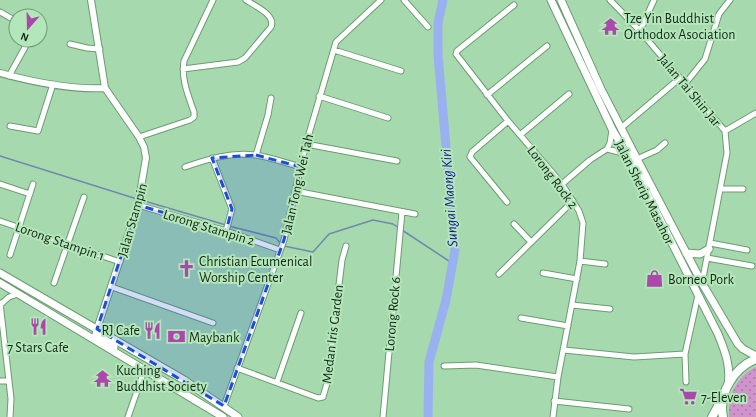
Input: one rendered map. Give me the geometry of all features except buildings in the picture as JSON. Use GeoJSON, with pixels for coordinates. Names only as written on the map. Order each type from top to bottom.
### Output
{"type":"FeatureCollection","features":[{"type":"Feature","properties":{"kind":"main road","name":"Jalan Sherip Masahor"},"geometry":{"type":"LineString","coordinates":[[551,0],[612,129],[634,160],[665,232],[710,317],[726,354],[729,369],[727,387]]}},
{"type":"Feature","properties":{"kind":"main road","name":"Jalan Sherip Masahor"},"geometry":{"type":"LineString","coordinates":[[561,0],[621,128],[619,134],[702,283],[738,344],[743,349],[756,356]]}},
{"type":"Feature","properties":{"kind":"main road"},"geometry":{"type":"LineString","coordinates":[[686,253],[700,254],[709,246]]}},
{"type":"Feature","properties":{"kind":"main road"},"geometry":{"type":"LineString","coordinates":[[0,273],[184,380],[238,417]]}},
{"type":"Feature","properties":{"kind":"main road"},"geometry":{"type":"LineString","coordinates":[[0,283],[223,417]]}},
{"type":"Feature","properties":{"kind":"main road"},"geometry":{"type":"LineString","coordinates":[[97,329],[96,335],[128,356],[135,365]]}},
{"type":"Feature","properties":{"kind":"main road"},"geometry":{"type":"LineString","coordinates":[[712,417],[727,387],[738,370],[756,359]]}},
{"type":"Feature","properties":{"kind":"main road"},"geometry":{"type":"LineString","coordinates":[[723,397],[721,408],[723,417]]}},
{"type":"Feature","properties":{"kind":"street","name":"Jalan Stampin"},"geometry":{"type":"LineString","coordinates":[[92,0],[105,88],[139,136],[144,147],[146,158],[139,204],[97,329]]}},
{"type":"Feature","properties":{"kind":"street"},"geometry":{"type":"LineString","coordinates":[[139,136],[190,120],[194,117],[194,112],[183,80],[184,61],[213,0]]}},
{"type":"Feature","properties":{"kind":"street"},"geometry":{"type":"LineString","coordinates":[[183,69],[238,62],[244,58],[271,27],[272,22],[270,17],[246,0]]}},
{"type":"Feature","properties":{"kind":"street","name":"Jalan Tong Wei Tah"},"geometry":{"type":"LineString","coordinates":[[224,406],[284,240],[306,144],[319,96],[334,50],[340,38],[381,0]]}},
{"type":"Feature","properties":{"kind":"street"},"geometry":{"type":"LineString","coordinates":[[404,0],[428,27]]}},
{"type":"Feature","properties":{"kind":"street","name":"Jalan Tai Shin Jar"},"geometry":{"type":"LineString","coordinates":[[610,0],[640,31],[725,131],[727,153],[702,283]]}},
{"type":"Feature","properties":{"kind":"street"},"geometry":{"type":"LineString","coordinates":[[640,31],[654,0]]}},
{"type":"Feature","properties":{"kind":"street"},"geometry":{"type":"LineString","coordinates":[[685,84],[705,59],[719,14],[730,0]]}},
{"type":"Feature","properties":{"kind":"street","name":"Lorong Rock 2"},"geometry":{"type":"LineString","coordinates":[[514,4],[457,51],[456,54],[487,96],[562,184],[579,211],[582,223],[580,261],[558,377],[553,417]]}},
{"type":"Feature","properties":{"kind":"street"},"geometry":{"type":"LineString","coordinates":[[70,44],[100,49]]}},
{"type":"Feature","properties":{"kind":"street"},"geometry":{"type":"LineString","coordinates":[[487,96],[547,46]]}},
{"type":"Feature","properties":{"kind":"street"},"geometry":{"type":"LineString","coordinates":[[9,76],[25,48]]}},
{"type":"Feature","properties":{"kind":"street"},"geometry":{"type":"LineString","coordinates":[[334,50],[401,71]]}},
{"type":"Feature","properties":{"kind":"street"},"geometry":{"type":"LineString","coordinates":[[0,73],[53,84],[91,89],[105,88]]}},
{"type":"Feature","properties":{"kind":"street"},"geometry":{"type":"LineString","coordinates":[[621,128],[680,78]]}},
{"type":"Feature","properties":{"kind":"street"},"geometry":{"type":"LineString","coordinates":[[10,126],[38,131],[53,84]]}},
{"type":"Feature","properties":{"kind":"street"},"geometry":{"type":"LineString","coordinates":[[520,135],[569,94]]}},
{"type":"Feature","properties":{"kind":"street"},"geometry":{"type":"LineString","coordinates":[[319,96],[388,118]]}},
{"type":"Feature","properties":{"kind":"street"},"geometry":{"type":"LineString","coordinates":[[256,155],[268,115],[271,98]]}},
{"type":"Feature","properties":{"kind":"street"},"geometry":{"type":"LineString","coordinates":[[725,131],[756,113]]}},
{"type":"Feature","properties":{"kind":"street"},"geometry":{"type":"LineString","coordinates":[[507,202],[470,157],[472,152],[508,121]]}},
{"type":"Feature","properties":{"kind":"street"},"geometry":{"type":"LineString","coordinates":[[562,184],[590,160],[607,148],[610,143],[612,129]]}},
{"type":"Feature","properties":{"kind":"street"},"geometry":{"type":"LineString","coordinates":[[607,148],[634,160],[657,150],[665,143]]}},
{"type":"Feature","properties":{"kind":"street"},"geometry":{"type":"LineString","coordinates":[[306,144],[397,161]]}},
{"type":"Feature","properties":{"kind":"street"},"geometry":{"type":"LineString","coordinates":[[185,167],[212,158],[235,154],[256,155],[301,167]]}},
{"type":"Feature","properties":{"kind":"street"},"geometry":{"type":"LineString","coordinates":[[212,158],[232,209],[226,229]]}},
{"type":"Feature","properties":{"kind":"street"},"geometry":{"type":"LineString","coordinates":[[0,184],[30,194]]}},
{"type":"Feature","properties":{"kind":"street"},"geometry":{"type":"LineString","coordinates":[[10,255],[33,184]]}},
{"type":"Feature","properties":{"kind":"street"},"geometry":{"type":"LineString","coordinates":[[721,189],[743,189]]}},
{"type":"Feature","properties":{"kind":"street"},"geometry":{"type":"LineString","coordinates":[[295,191],[415,214]]}},
{"type":"Feature","properties":{"kind":"street"},"geometry":{"type":"LineString","coordinates":[[54,283],[84,197]]}},
{"type":"Feature","properties":{"kind":"street"},"geometry":{"type":"LineString","coordinates":[[499,274],[573,201]]}},
{"type":"Feature","properties":{"kind":"street","name":"Lorong Stampin 2"},"geometry":{"type":"LineString","coordinates":[[139,204],[226,229],[281,248]]}},
{"type":"Feature","properties":{"kind":"street","name":"Lorong Rock 6"},"geometry":{"type":"LineString","coordinates":[[383,417],[402,212]]}},
{"type":"Feature","properties":{"kind":"street","name":"Lorong Stampin 1"},"geometry":{"type":"LineString","coordinates":[[0,221],[120,262]]}},
{"type":"Feature","properties":{"kind":"street"},"geometry":{"type":"LineString","coordinates":[[514,224],[531,242]]}},
{"type":"Feature","properties":{"kind":"street","name":"Medan Iris Garden"},"geometry":{"type":"LineString","coordinates":[[237,368],[318,398],[323,397],[327,383],[342,260],[346,246]]}},
{"type":"Feature","properties":{"kind":"street"},"geometry":{"type":"LineString","coordinates":[[709,246],[747,250]]}},
{"type":"Feature","properties":{"kind":"street"},"geometry":{"type":"LineString","coordinates":[[707,258],[752,266]]}},
{"type":"Feature","properties":{"kind":"street"},"geometry":{"type":"LineString","coordinates":[[580,261],[605,264]]}},
{"type":"Feature","properties":{"kind":"street"},"geometry":{"type":"LineString","coordinates":[[543,273],[577,279]]}},
{"type":"Feature","properties":{"kind":"street"},"geometry":{"type":"LineString","coordinates":[[112,287],[213,323]]}},
{"type":"Feature","properties":{"kind":"street"},"geometry":{"type":"LineString","coordinates":[[686,382],[685,354],[698,293]]}},
{"type":"Feature","properties":{"kind":"street"},"geometry":{"type":"LineString","coordinates":[[10,417],[11,400],[0,304],[9,297],[18,294]]}},
{"type":"Feature","properties":{"kind":"street"},"geometry":{"type":"LineString","coordinates":[[572,305],[610,309]]}},
{"type":"Feature","properties":{"kind":"street"},"geometry":{"type":"LineString","coordinates":[[693,311],[702,311],[710,317]]}},
{"type":"Feature","properties":{"kind":"street"},"geometry":{"type":"LineString","coordinates":[[277,382],[301,313]]}},
{"type":"Feature","properties":{"kind":"street"},"geometry":{"type":"LineString","coordinates":[[521,318],[568,326]]}},
{"type":"Feature","properties":{"kind":"street"},"geometry":{"type":"LineString","coordinates":[[564,350],[634,357],[685,354]]}},
{"type":"Feature","properties":{"kind":"street"},"geometry":{"type":"LineString","coordinates":[[444,366],[476,365],[558,377]]}},
{"type":"Feature","properties":{"kind":"street"},"geometry":{"type":"LineString","coordinates":[[128,417],[144,370]]}},
{"type":"Feature","properties":{"kind":"street"},"geometry":{"type":"LineString","coordinates":[[0,381],[9,380]]}},
{"type":"Feature","properties":{"kind":"street"},"geometry":{"type":"LineString","coordinates":[[554,401],[629,409]]}},
{"type":"Feature","properties":{"kind":"highlighted area"},"geometry":{"type":"Polygon","coordinates":[[[256,155],[301,167],[284,240],[224,406],[97,329],[138,205],[226,231],[232,209],[212,158],[256,155]]]}},
{"type":"Feature","properties":{"kind":"shaded area"},"geometry":{"type":"Polygon","coordinates":[[[756,367],[756,417],[729,417],[730,401],[738,381],[756,367]]]}},
{"type":"Feature","properties":{"kind":"waterway","name":"Sungai Maong Kiri"},"geometry":{"type":"LineString","coordinates":[[428,417],[429,362],[446,300],[455,250],[438,55],[438,23],[443,0]]}},
{"type":"Feature","properties":{"kind":"waterway"},"geometry":{"type":"LineString","coordinates":[[0,156],[137,199]]}},
{"type":"Feature","properties":{"kind":"waterway"},"geometry":{"type":"LineString","coordinates":[[141,200],[226,225]]}},
{"type":"Feature","properties":{"kind":"waterway"},"geometry":{"type":"LineString","coordinates":[[284,246],[313,252],[329,234],[373,220],[393,224],[399,228]]}},
{"type":"Feature","properties":{"kind":"waterway"},"geometry":{"type":"LineString","coordinates":[[229,226],[276,238],[281,244]]}},
{"type":"Feature","properties":{"kind":"waterway"},"geometry":{"type":"LineString","coordinates":[[402,230],[452,263]]}},
{"type":"Feature","properties":{"kind":"place","name":"Tze Yin Buddhist Orthodox Asociation"},"geometry":{"type":"Point","coordinates":[611,26]}},
{"type":"Feature","properties":{"kind":"place","name":"Christian Ecumenical Worship Center"},"geometry":{"type":"Point","coordinates":[186,269]}},
{"type":"Feature","properties":{"kind":"place","name":"Borneo Pork"},"geometry":{"type":"Point","coordinates":[655,279]}},
{"type":"Feature","properties":{"kind":"place","name":"7 Stars Cafe"},"geometry":{"type":"Point","coordinates":[38,327]}},
{"type":"Feature","properties":{"kind":"place","name":"RJ Cafe"},"geometry":{"type":"Point","coordinates":[153,330]}},
{"type":"Feature","properties":{"kind":"place","name":"Maybank"},"geometry":{"type":"Point","coordinates":[176,337]}},
{"type":"Feature","properties":{"kind":"place","name":"Kuching Buddhist Society"},"geometry":{"type":"Point","coordinates":[103,378]}},
{"type":"Feature","properties":{"kind":"place","name":"7-Eleven"},"geometry":{"type":"Point","coordinates":[688,397]}}]}
